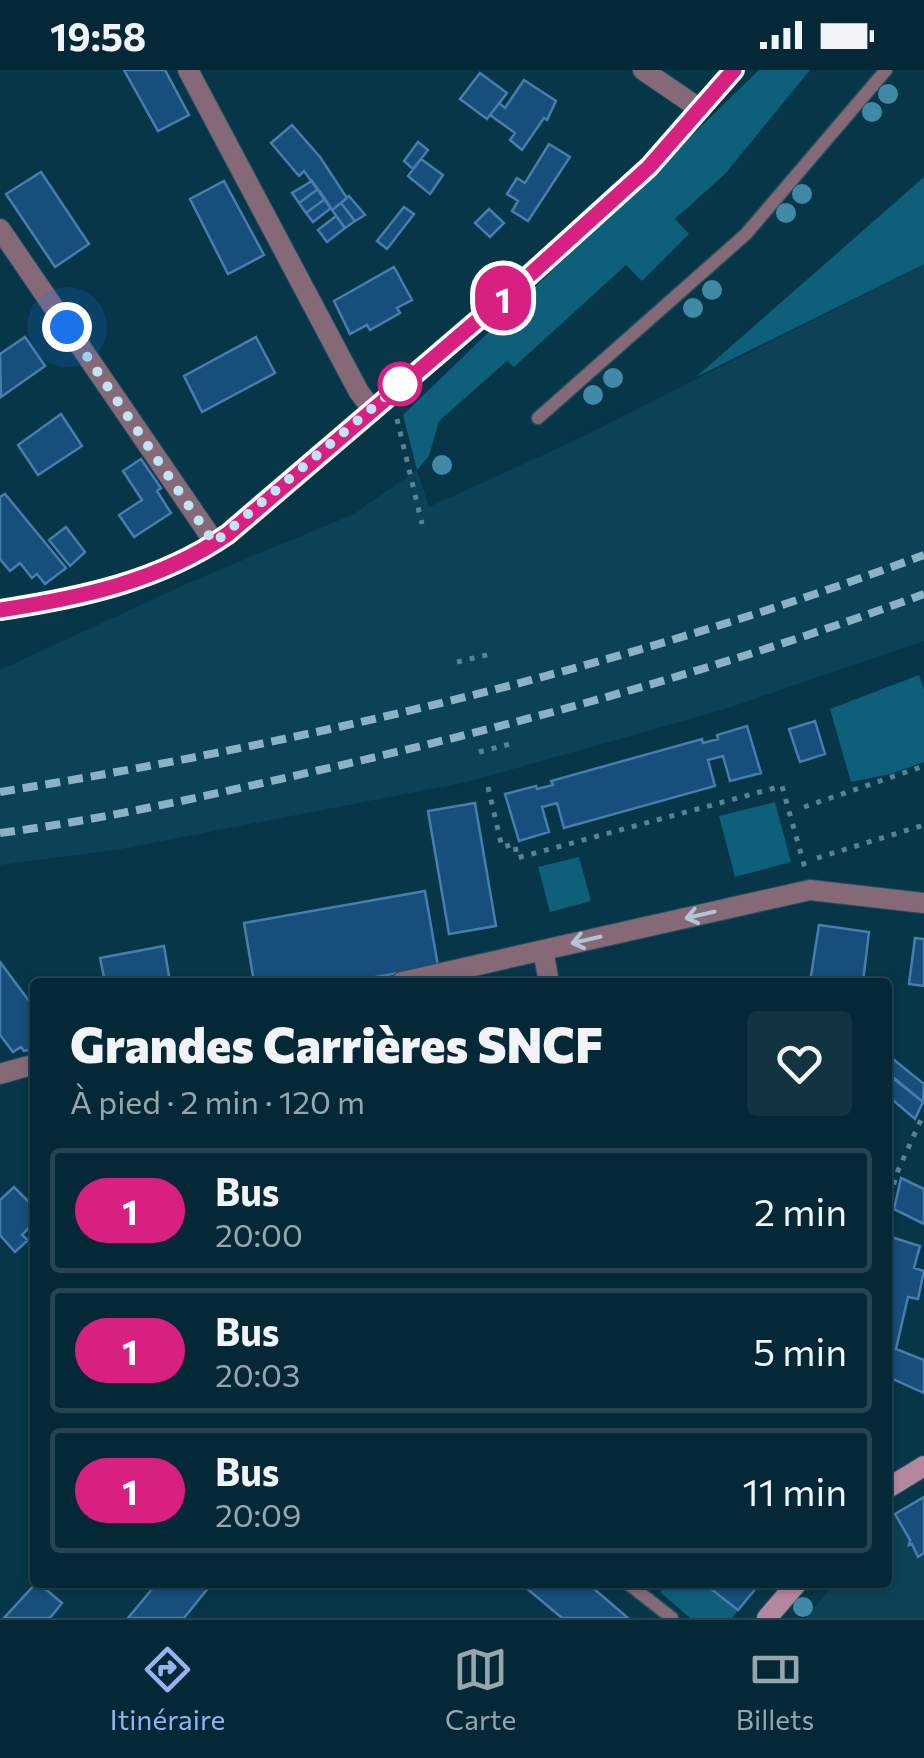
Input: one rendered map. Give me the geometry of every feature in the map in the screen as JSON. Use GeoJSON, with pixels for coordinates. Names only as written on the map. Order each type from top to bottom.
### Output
{"type":"FeatureCollection","features":[{"type":"Feature","properties":{"kind":"main road"},"geometry":{"type":"LineString","coordinates":[[892,1486],[924,1466]]}},
{"type":"Feature","properties":{"kind":"main road"},"geometry":{"type":"LineString","coordinates":[[768,1618],[793,1588]]}},
{"type":"Feature","properties":{"kind":"street"},"geometry":{"type":"LineString","coordinates":[[188,70],[359,392],[372,409]]}},
{"type":"Feature","properties":{"kind":"street"},"geometry":{"type":"LineString","coordinates":[[643,70],[700,109]]}},
{"type":"Feature","properties":{"kind":"street"},"geometry":{"type":"LineString","coordinates":[[0,609],[123,584],[172,566],[214,543],[512,291],[649,167],[734,70]]}},
{"type":"Feature","properties":{"kind":"street"},"geometry":{"type":"LineString","coordinates":[[0,229],[214,543]]}},
{"type":"Feature","properties":{"kind":"street"},"geometry":{"type":"LineString","coordinates":[[420,978],[808,882],[924,903]]}},
{"type":"Feature","properties":{"kind":"street"},"geometry":{"type":"LineString","coordinates":[[543,950],[547,978]]}},
{"type":"Feature","properties":{"kind":"street"},"geometry":{"type":"LineString","coordinates":[[0,1074],[30,1065]]}},
{"type":"Feature","properties":{"kind":"lane"},"geometry":{"type":"LineString","coordinates":[[538,418],[746,234],[886,70]]}},
{"type":"Feature","properties":{"kind":"lane"},"geometry":{"type":"LineString","coordinates":[[634,1588],[672,1618]]}},
{"type":"Feature","properties":{"kind":"path"},"geometry":{"type":"LineString","coordinates":[[395,412],[416,478],[422,524]]}},
{"type":"Feature","properties":{"kind":"path"},"geometry":{"type":"LineString","coordinates":[[456,662],[492,654]]}},
{"type":"Feature","properties":{"kind":"path"},"geometry":{"type":"LineString","coordinates":[[479,752],[514,743]]}},
{"type":"Feature","properties":{"kind":"path"},"geometry":{"type":"LineString","coordinates":[[804,807],[924,766]]}},
{"type":"Feature","properties":{"kind":"path"},"geometry":{"type":"LineString","coordinates":[[488,788],[502,847],[515,844],[517,858],[782,786],[808,882]]}},
{"type":"Feature","properties":{"kind":"path"},"geometry":{"type":"LineString","coordinates":[[818,858],[924,825]]}},
{"type":"Feature","properties":{"kind":"path"},"geometry":{"type":"LineString","coordinates":[[892,1192],[924,1113]]}},
{"type":"Feature","properties":{"kind":"shaded area"},"geometry":{"type":"Polygon","coordinates":[[[759,70],[810,70],[725,174],[675,219],[689,234],[642,281],[626,265],[514,367],[507,361],[439,421],[429,456],[417,470],[403,415],[759,70]]]}},
{"type":"Feature","properties":{"kind":"shaded area"},"geometry":{"type":"Polygon","coordinates":[[[924,177],[924,264],[696,377],[924,177]]]}},
{"type":"Feature","properties":{"kind":"shaded area"},"geometry":{"type":"Polygon","coordinates":[[[924,264],[924,641],[722,710],[467,782],[121,849],[0,865],[0,670],[195,580],[354,514],[417,470],[429,507],[580,438],[924,264]]]}},
{"type":"Feature","properties":{"kind":"shaded area"},"geometry":{"type":"Polygon","coordinates":[[[919,675],[924,689],[924,762],[851,782],[830,709],[919,675]]]}},
{"type":"Feature","properties":{"kind":"shaded area"},"geometry":{"type":"Polygon","coordinates":[[[775,802],[791,862],[735,877],[719,816],[775,802]]]}},
{"type":"Feature","properties":{"kind":"shaded area"},"geometry":{"type":"Polygon","coordinates":[[[579,857],[591,901],[550,912],[538,867],[579,857]]]}},
{"type":"Feature","properties":{"kind":"shaded area"},"geometry":{"type":"Polygon","coordinates":[[[924,1496],[924,1618],[806,1618],[831,1588],[892,1588],[892,1515],[924,1496]]]}},
{"type":"Feature","properties":{"kind":"shaded area"},"geometry":{"type":"Polygon","coordinates":[[[664,1588],[709,1588],[738,1610],[732,1618],[690,1618],[660,1592],[664,1588]]]}},
{"type":"Feature","properties":{"kind":"building"},"geometry":{"type":"Polygon","coordinates":[[[124,70],[165,70],[189,115],[158,131],[124,70]]]}},
{"type":"Feature","properties":{"kind":"building"},"geometry":{"type":"Polygon","coordinates":[[[480,73],[507,93],[487,119],[460,99],[480,73]]]}},
{"type":"Feature","properties":{"kind":"building"},"geometry":{"type":"Polygon","coordinates":[[[524,80],[556,101],[547,120],[544,118],[522,150],[510,140],[515,133],[490,115],[499,103],[505,108],[524,80]]]}},
{"type":"Feature","properties":{"kind":"building"},"geometry":{"type":"Polygon","coordinates":[[[292,125],[320,157],[347,198],[332,210],[304,171],[299,176],[271,143],[292,125]]]}},
{"type":"Feature","properties":{"kind":"building"},"geometry":{"type":"Polygon","coordinates":[[[418,142],[428,150],[413,169],[404,161],[418,142]]]}},
{"type":"Feature","properties":{"kind":"building"},"geometry":{"type":"Polygon","coordinates":[[[549,144],[570,157],[528,221],[512,211],[518,201],[507,194],[517,178],[525,183],[549,144]]]}},
{"type":"Feature","properties":{"kind":"building"},"geometry":{"type":"Polygon","coordinates":[[[421,159],[443,175],[430,194],[408,176],[421,159]]]}},
{"type":"Feature","properties":{"kind":"building"},"geometry":{"type":"Polygon","coordinates":[[[41,172],[89,244],[55,267],[6,194],[41,172]]]}},
{"type":"Feature","properties":{"kind":"building"},"geometry":{"type":"Polygon","coordinates":[[[224,181],[264,255],[228,274],[190,199],[224,181]]]}},
{"type":"Feature","properties":{"kind":"building"},"geometry":{"type":"Polygon","coordinates":[[[312,181],[318,189],[299,203],[292,193],[312,181]]]}},
{"type":"Feature","properties":{"kind":"building"},"geometry":{"type":"Polygon","coordinates":[[[318,189],[325,199],[306,213],[299,203],[318,189]]]}},
{"type":"Feature","properties":{"kind":"building"},"geometry":{"type":"Polygon","coordinates":[[[349,196],[365,215],[355,221],[341,203],[349,196]]]}},
{"type":"Feature","properties":{"kind":"building"},"geometry":{"type":"Polygon","coordinates":[[[325,199],[331,208],[313,222],[306,213],[325,199]]]}},
{"type":"Feature","properties":{"kind":"building"},"geometry":{"type":"Polygon","coordinates":[[[341,203],[355,221],[345,228],[332,210],[341,203]]]}},
{"type":"Feature","properties":{"kind":"building"},"geometry":{"type":"Polygon","coordinates":[[[404,207],[414,214],[387,249],[377,241],[404,207]]]}},
{"type":"Feature","properties":{"kind":"building"},"geometry":{"type":"Polygon","coordinates":[[[489,209],[504,223],[490,237],[475,223],[489,209]]]}},
{"type":"Feature","properties":{"kind":"building"},"geometry":{"type":"Polygon","coordinates":[[[336,216],[345,228],[327,242],[318,230],[336,216]]]}},
{"type":"Feature","properties":{"kind":"building"},"geometry":{"type":"Polygon","coordinates":[[[394,267],[412,300],[397,308],[400,313],[370,330],[367,325],[350,334],[334,301],[394,267]]]}},
{"type":"Feature","properties":{"kind":"building"},"geometry":{"type":"Polygon","coordinates":[[[25,337],[45,366],[1,397],[0,354],[25,337]]]}},
{"type":"Feature","properties":{"kind":"building"},"geometry":{"type":"Polygon","coordinates":[[[256,337],[275,373],[202,412],[184,376],[256,337]]]}},
{"type":"Feature","properties":{"kind":"building"},"geometry":{"type":"Polygon","coordinates":[[[61,414],[82,446],[38,475],[18,445],[61,414]]]}},
{"type":"Feature","properties":{"kind":"building"},"geometry":{"type":"Polygon","coordinates":[[[141,459],[161,488],[157,491],[171,513],[134,537],[119,515],[142,500],[123,471],[141,459]]]}},
{"type":"Feature","properties":{"kind":"building"},"geometry":{"type":"Polygon","coordinates":[[[5,494],[66,568],[45,584],[37,574],[32,578],[20,563],[10,571],[0,559],[0,497],[5,494]]]}},
{"type":"Feature","properties":{"kind":"building"},"geometry":{"type":"Polygon","coordinates":[[[66,527],[85,552],[70,566],[49,540],[66,527]]]}},
{"type":"Feature","properties":{"kind":"building"},"geometry":{"type":"Polygon","coordinates":[[[815,721],[825,754],[800,762],[789,729],[815,721]]]}},
{"type":"Feature","properties":{"kind":"building"},"geometry":{"type":"Polygon","coordinates":[[[747,726],[761,773],[730,781],[723,756],[708,760],[715,786],[564,828],[557,803],[542,807],[549,832],[519,841],[505,794],[553,785],[551,781],[702,739],[703,743],[718,739],[717,735],[747,726]]]}},
{"type":"Feature","properties":{"kind":"building"},"geometry":{"type":"Polygon","coordinates":[[[475,803],[496,926],[449,934],[428,811],[475,803]]]}},
{"type":"Feature","properties":{"kind":"building"},"geometry":{"type":"Polygon","coordinates":[[[425,891],[438,966],[370,978],[253,978],[244,923],[425,891]]]}},
{"type":"Feature","properties":{"kind":"building"},"geometry":{"type":"Polygon","coordinates":[[[819,925],[869,932],[863,978],[811,978],[819,925]]]}},
{"type":"Feature","properties":{"kind":"building"},"geometry":{"type":"Polygon","coordinates":[[[915,938],[924,939],[924,986],[909,984],[915,938]]]}},
{"type":"Feature","properties":{"kind":"building"},"geometry":{"type":"Polygon","coordinates":[[[164,946],[169,978],[104,978],[100,958],[164,946]]]}},
{"type":"Feature","properties":{"kind":"building"},"geometry":{"type":"Polygon","coordinates":[[[0,962],[30,1002],[30,1049],[24,1051],[21,1047],[13,1052],[0,1035],[0,962]]]}},
{"type":"Feature","properties":{"kind":"building"},"geometry":{"type":"Polygon","coordinates":[[[892,1058],[924,1084],[923,1102],[892,1076],[892,1058]]]}},
{"type":"Feature","properties":{"kind":"building"},"geometry":{"type":"Polygon","coordinates":[[[894,1079],[923,1102],[915,1119],[892,1099],[894,1079]]]}},
{"type":"Feature","properties":{"kind":"building"},"geometry":{"type":"Polygon","coordinates":[[[901,1178],[924,1189],[924,1224],[894,1209],[901,1178]]]}},
{"type":"Feature","properties":{"kind":"building"},"geometry":{"type":"Polygon","coordinates":[[[14,1187],[30,1203],[30,1227],[22,1235],[28,1240],[15,1252],[0,1235],[0,1200],[14,1187]]]}},
{"type":"Feature","properties":{"kind":"building"},"geometry":{"type":"Polygon","coordinates":[[[892,1237],[920,1246],[914,1268],[924,1271],[918,1299],[908,1297],[896,1349],[924,1360],[924,1393],[892,1379],[892,1237]]]}},
{"type":"Feature","properties":{"kind":"building"},"geometry":{"type":"Polygon","coordinates":[[[924,1497],[924,1553],[918,1557],[895,1514],[924,1497]]]}},
{"type":"Feature","properties":{"kind":"building"},"geometry":{"type":"Polygon","coordinates":[[[32,1588],[44,1588],[62,1603],[50,1618],[4,1618],[32,1588]]]}},
{"type":"Feature","properties":{"kind":"building"},"geometry":{"type":"Polygon","coordinates":[[[153,1588],[208,1588],[184,1618],[128,1618],[153,1588]]]}},
{"type":"Feature","properties":{"kind":"building"},"geometry":{"type":"Polygon","coordinates":[[[526,1588],[593,1588],[628,1618],[562,1618],[526,1588]]]}},
{"type":"Feature","properties":{"kind":"building"},"geometry":{"type":"Polygon","coordinates":[[[710,1588],[756,1588],[738,1610],[710,1588]]]}},
{"type":"Feature","properties":{"kind":"railway"},"geometry":{"type":"LineString","coordinates":[[0,792],[235,749],[468,696],[698,632],[924,555]]}},
{"type":"Feature","properties":{"kind":"railway"},"geometry":{"type":"LineString","coordinates":[[0,833],[161,805],[473,733],[700,669],[924,594]]}},
{"type":"Feature","properties":{"kind":"bus line","name":"1"},"geometry":{"type":"LineString","coordinates":[[0,610],[123,584],[186,560],[228,534],[512,291],[649,167],[734,70]]}},
{"type":"Feature","properties":{"kind":"route"},"geometry":{"type":"LineString","coordinates":[[67,327],[214,543],[404,381],[400,384]]}}]}
